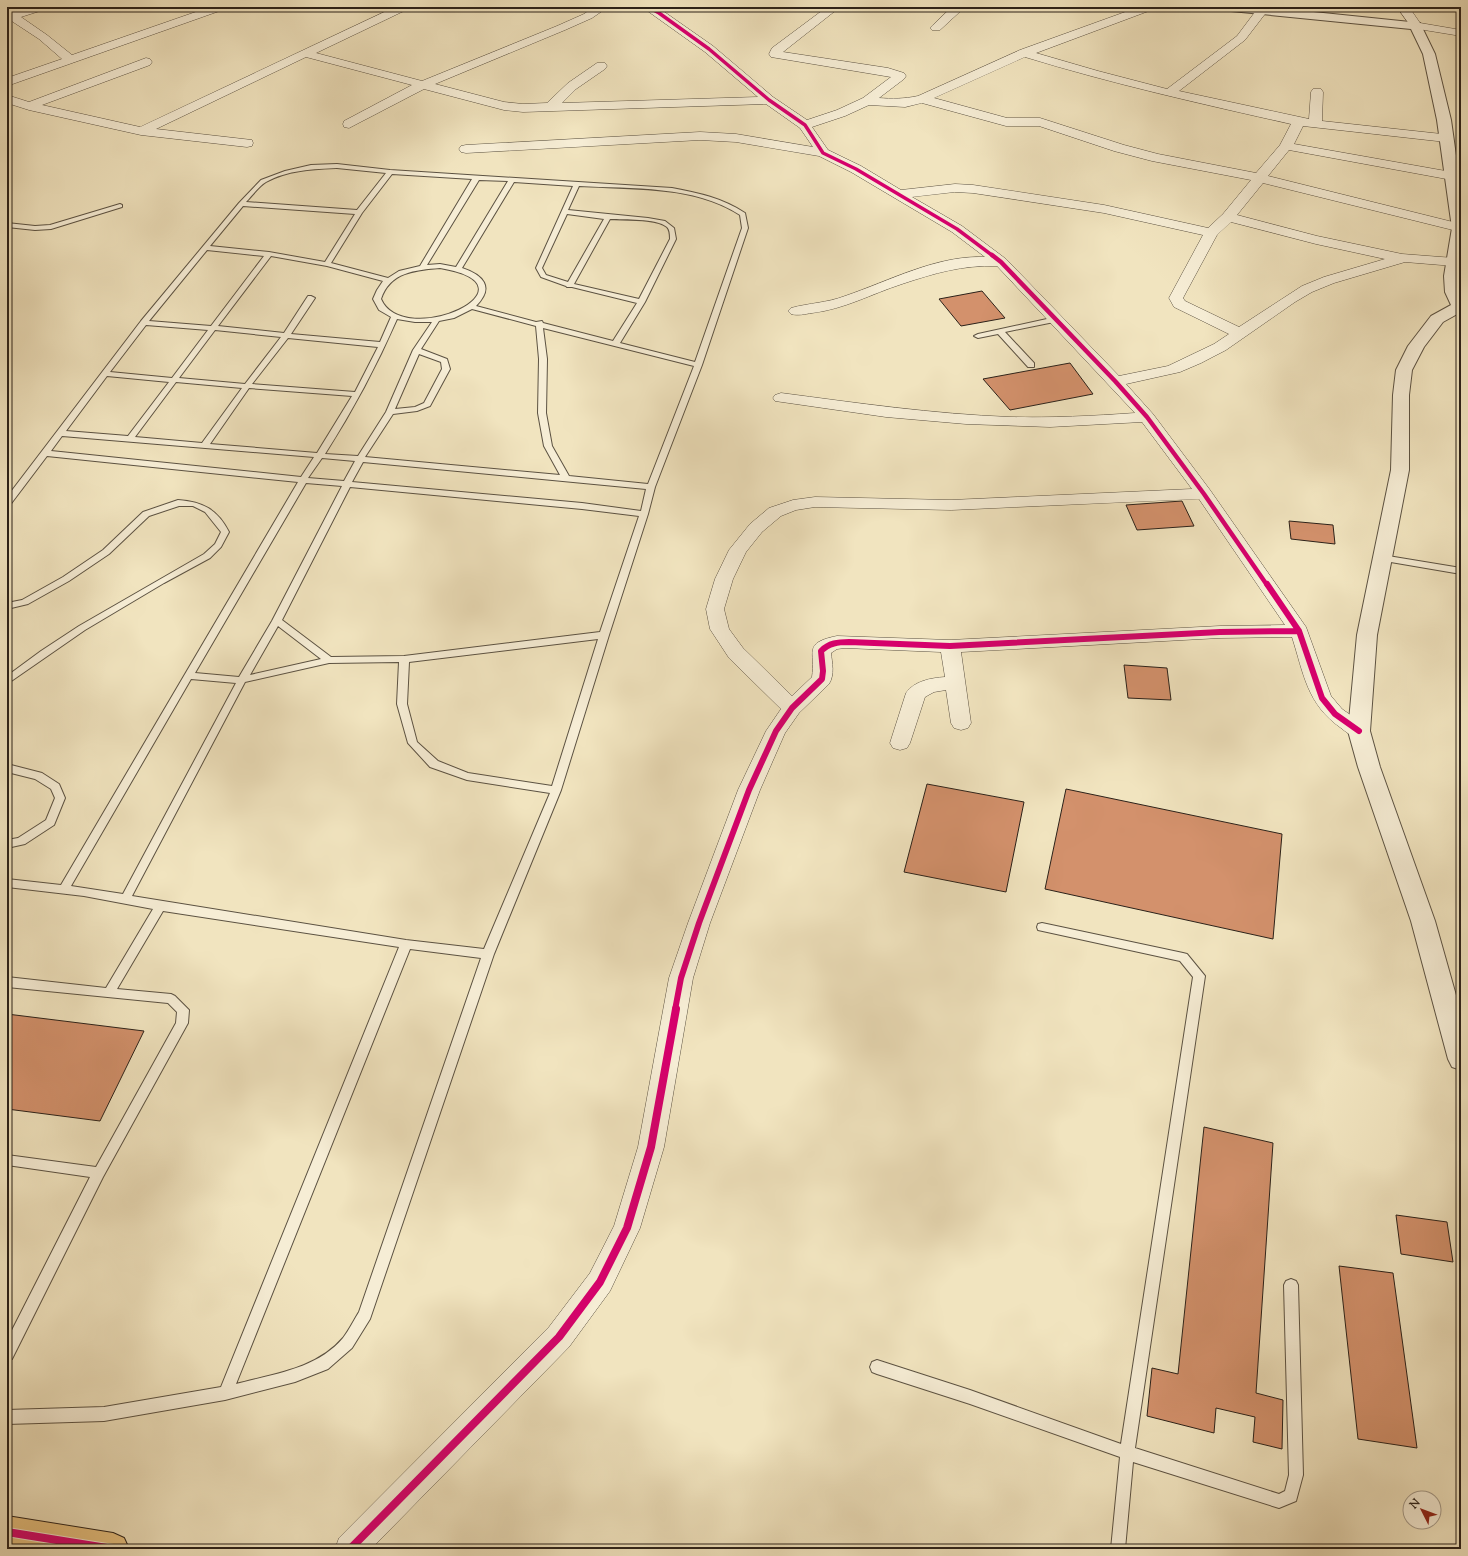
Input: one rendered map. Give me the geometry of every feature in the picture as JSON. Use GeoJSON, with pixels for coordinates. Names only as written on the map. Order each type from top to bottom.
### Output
{"type":"FeatureCollection","features":[{"type":"Feature","properties":{"kind":"main road"},"geometry":{"type":"LineString","coordinates":[[7,1532],[113,1549]]}},
{"type":"Feature","properties":{"kind":"street"},"geometry":{"type":"LineString","coordinates":[[10,15],[42,7]]}},
{"type":"Feature","properties":{"kind":"street"},"geometry":{"type":"LineString","coordinates":[[7,82],[221,7]]}},
{"type":"Feature","properties":{"kind":"street"},"geometry":{"type":"LineString","coordinates":[[142,131],[404,7]]}},
{"type":"Feature","properties":{"kind":"street"},"geometry":{"type":"LineString","coordinates":[[349,124],[380,106],[424,84],[562,28],[588,16],[602,7]]}},
{"type":"Feature","properties":{"kind":"street"},"geometry":{"type":"LineString","coordinates":[[648,7],[659,13],[709,49],[769,100],[805,125],[823,153]]}},
{"type":"Feature","properties":{"kind":"street"},"geometry":{"type":"LineString","coordinates":[[805,125],[841,113],[867,101],[900,76],[888,72],[775,54],[776,51],[834,7]]}},
{"type":"Feature","properties":{"kind":"street"},"geometry":{"type":"LineString","coordinates":[[936,28],[959,7]]}},
{"type":"Feature","properties":{"kind":"street"},"geometry":{"type":"LineString","coordinates":[[867,101],[904,103],[922,99],[1024,53],[1150,7]]}},
{"type":"Feature","properties":{"kind":"street"},"geometry":{"type":"LineString","coordinates":[[1231,7],[1416,26],[1461,33]]}},
{"type":"Feature","properties":{"kind":"street"},"geometry":{"type":"LineString","coordinates":[[1403,7],[1416,26],[1429,54],[1434,72],[1446,138],[1459,228],[1452,276],[1453,292],[1460,306],[1438,319],[1416,346],[1404,370],[1401,396],[1400,470],[1367,635],[1359,731],[1369,767],[1423,921],[1461,1059]]}},
{"type":"Feature","properties":{"kind":"street"},"geometry":{"type":"LineString","coordinates":[[1169,93],[1241,38],[1262,10]]}},
{"type":"Feature","properties":{"kind":"street"},"geometry":{"type":"LineString","coordinates":[[10,15],[43,37],[70,59]]}},
{"type":"Feature","properties":{"kind":"street"},"geometry":{"type":"LineString","coordinates":[[1024,53],[1094,74],[1169,93],[1299,122],[1446,138]]}},
{"type":"Feature","properties":{"kind":"street"},"geometry":{"type":"LineString","coordinates":[[307,54],[504,106],[550,108],[769,100]]}},
{"type":"Feature","properties":{"kind":"street"},"geometry":{"type":"LineString","coordinates":[[29,106],[146,62]]}},
{"type":"Feature","properties":{"kind":"street"},"geometry":{"type":"LineString","coordinates":[[550,108],[572,86],[601,66]]}},
{"type":"Feature","properties":{"kind":"street"},"geometry":{"type":"LineString","coordinates":[[1315,124],[1317,92]]}},
{"type":"Feature","properties":{"kind":"street"},"geometry":{"type":"LineString","coordinates":[[7,99],[29,106],[142,131],[247,143]]}},
{"type":"Feature","properties":{"kind":"street"},"geometry":{"type":"LineString","coordinates":[[922,99],[1006,122],[1040,122],[1119,148],[1158,158],[1259,178],[1459,228]]}},
{"type":"Feature","properties":{"kind":"street"},"geometry":{"type":"LineString","coordinates":[[1040,122],[1053,115]]}},
{"type":"Feature","properties":{"kind":"street"},"geometry":{"type":"LineString","coordinates":[[1240,333],[1179,304],[1176,298],[1211,233],[1228,217],[1286,146],[1299,122]]}},
{"type":"Feature","properties":{"kind":"street"},"geometry":{"type":"LineString","coordinates":[[466,149],[648,138],[700,136],[736,138],[823,153],[856,169],[957,229],[1001,262],[1115,381],[1147,417],[1204,494],[1299,631],[1322,698],[1335,714],[1359,731]]}},
{"type":"Feature","properties":{"kind":"street"},"geometry":{"type":"LineString","coordinates":[[1286,146],[1452,176]]}},
{"type":"Feature","properties":{"kind":"street"},"geometry":{"type":"LineString","coordinates":[[899,194],[955,188],[973,189],[1104,209],[1211,233]]}},
{"type":"Feature","properties":{"kind":"street"},"geometry":{"type":"LineString","coordinates":[[1228,217],[1316,240],[1404,258],[1454,262]]}},
{"type":"Feature","properties":{"kind":"street"},"geometry":{"type":"LineString","coordinates":[[1115,381],[1151,375],[1174,369],[1220,347],[1308,289],[1329,280],[1404,258]]}},
{"type":"Feature","properties":{"kind":"street"},"geometry":{"type":"LineString","coordinates":[[796,311],[818,308],[849,300],[895,281],[953,264],[975,261],[1001,262]]}},
{"type":"Feature","properties":{"kind":"street"},"geometry":{"type":"LineString","coordinates":[[781,398],[992,422],[1076,423],[1147,417]]}},
{"type":"Feature","properties":{"kind":"street"},"geometry":{"type":"LineString","coordinates":[[792,708],[736,653],[720,629],[715,609],[724,579],[738,550],[756,528],[775,512],[793,505],[815,502],[951,505],[1204,494]]}},
{"type":"Feature","properties":{"kind":"street"},"geometry":{"type":"LineString","coordinates":[[350,1549],[559,1337],[600,1282],[627,1228],[651,1147],[681,978],[699,923],[749,790],[776,731],[792,708],[822,679],[823,671],[821,651],[826,646],[834,642],[848,642],[950,646],[1213,633],[1299,631]]}},
{"type":"Feature","properties":{"kind":"street"},"geometry":{"type":"LineString","coordinates":[[950,646],[961,723]]}},
{"type":"Feature","properties":{"kind":"street"},"geometry":{"type":"LineString","coordinates":[[900,743],[916,693],[922,688],[932,685],[955,683]]}},
{"type":"Feature","properties":{"kind":"lane"},"geometry":{"type":"LineString","coordinates":[[7,503],[144,324],[241,204],[264,181],[287,172],[312,167],[337,166],[390,172],[672,190],[706,196],[728,204],[743,214],[745,228],[698,365],[651,488],[556,790],[488,954],[365,1315],[347,1343],[323,1364],[295,1375],[225,1394],[104,1414],[7,1417]]}},
{"type":"Feature","properties":{"kind":"lane"},"geometry":{"type":"LineString","coordinates":[[327,264],[359,212],[390,172]]}},
{"type":"Feature","properties":{"kind":"lane"},"geometry":{"type":"LineString","coordinates":[[422,268],[477,177]]}},
{"type":"Feature","properties":{"kind":"lane"},"geometry":{"type":"LineString","coordinates":[[458,269],[512,180]]}},
{"type":"Feature","properties":{"kind":"lane"},"geometry":{"type":"LineString","coordinates":[[577,184],[539,268],[543,276],[569,286],[641,302]]}},
{"type":"Feature","properties":{"kind":"lane"},"geometry":{"type":"LineString","coordinates":[[241,204],[359,212]]}},
{"type":"Feature","properties":{"kind":"lane"},"geometry":{"type":"LineString","coordinates":[[7,225],[35,228],[51,227],[120,206]]}},
{"type":"Feature","properties":{"kind":"lane"},"geometry":{"type":"LineString","coordinates":[[565,212],[655,221],[668,225],[672,230],[674,239],[641,302],[616,343]]}},
{"type":"Feature","properties":{"kind":"lane"},"geometry":{"type":"LineString","coordinates":[[569,286],[608,216]]}},
{"type":"Feature","properties":{"kind":"lane"},"geometry":{"type":"LineString","coordinates":[[205,248],[269,254],[327,264],[388,280]]}},
{"type":"Feature","properties":{"kind":"lane"},"geometry":{"type":"LineString","coordinates":[[130,439],[269,254]]}},
{"type":"Feature","properties":{"kind":"lane"},"geometry":{"type":"LineString","coordinates":[[440,266],[458,269],[471,274],[480,281],[483,289],[480,298],[471,307],[456,314],[437,319],[414,320],[395,316],[382,309],[377,299],[379,289],[388,280],[403,272],[440,266]]}},
{"type":"Feature","properties":{"kind":"lane"},"geometry":{"type":"LineString","coordinates":[[205,445],[286,335],[311,298]]}},
{"type":"Feature","properties":{"kind":"lane"},"geometry":{"type":"LineString","coordinates":[[471,307],[539,323],[698,365]]}},
{"type":"Feature","properties":{"kind":"lane"},"geometry":{"type":"LineString","coordinates":[[64,889],[303,480],[320,456],[357,394],[383,346],[395,316]]}},
{"type":"Feature","properties":{"kind":"lane"},"geometry":{"type":"LineString","coordinates":[[126,898],[242,680],[277,622],[346,484],[390,412],[418,350],[437,319]]}},
{"type":"Feature","properties":{"kind":"lane"},"geometry":{"type":"LineString","coordinates":[[978,336],[1056,319]]}},
{"type":"Feature","properties":{"kind":"lane"},"geometry":{"type":"LineString","coordinates":[[539,323],[543,358],[542,413],[548,446],[566,478]]}},
{"type":"Feature","properties":{"kind":"lane"},"geometry":{"type":"LineString","coordinates":[[144,324],[213,328],[383,346]]}},
{"type":"Feature","properties":{"kind":"lane"},"geometry":{"type":"LineString","coordinates":[[1000,331],[1031,365]]}},
{"type":"Feature","properties":{"kind":"lane"},"geometry":{"type":"LineString","coordinates":[[390,412],[417,409],[427,404],[446,369],[444,361],[418,350]]}},
{"type":"Feature","properties":{"kind":"lane"},"geometry":{"type":"LineString","coordinates":[[106,374],[357,394]]}},
{"type":"Feature","properties":{"kind":"lane"},"geometry":{"type":"LineString","coordinates":[[60,434],[360,459],[566,478],[651,488]]}},
{"type":"Feature","properties":{"kind":"lane"},"geometry":{"type":"LineString","coordinates":[[46,453],[303,480],[582,506],[644,514]]}},
{"type":"Feature","properties":{"kind":"lane"},"geometry":{"type":"LineString","coordinates":[[7,606],[25,602],[66,579],[106,552],[146,514],[178,503],[194,504],[208,510],[222,526],[225,532],[221,542],[207,556],[167,577],[73,632],[7,680]]}},
{"type":"Feature","properties":{"kind":"lane"},"geometry":{"type":"LineString","coordinates":[[1382,558],[1461,571]]}},
{"type":"Feature","properties":{"kind":"lane"},"geometry":{"type":"LineString","coordinates":[[277,622],[330,660]]}},
{"type":"Feature","properties":{"kind":"lane"},"geometry":{"type":"LineString","coordinates":[[189,676],[242,680],[330,660],[404,659],[604,635]]}},
{"type":"Feature","properties":{"kind":"lane"},"geometry":{"type":"LineString","coordinates":[[404,659],[402,704],[413,743],[434,764],[467,776],[556,790]]}},
{"type":"Feature","properties":{"kind":"lane"},"geometry":{"type":"LineString","coordinates":[[7,768],[38,776],[55,787],[60,798],[50,822],[21,841],[7,844]]}},
{"type":"Feature","properties":{"kind":"lane"},"geometry":{"type":"LineString","coordinates":[[7,884],[64,889],[126,898],[160,906],[406,944],[488,954]]}},
{"type":"Feature","properties":{"kind":"lane"},"geometry":{"type":"LineString","coordinates":[[109,993],[160,906]]}},
{"type":"Feature","properties":{"kind":"lane"},"geometry":{"type":"LineString","coordinates":[[1042,927],[1183,957],[1199,976],[1127,1453],[1118,1549]]}},
{"type":"Feature","properties":{"kind":"lane"},"geometry":{"type":"LineString","coordinates":[[225,1394],[406,944]]}},
{"type":"Feature","properties":{"kind":"lane"},"geometry":{"type":"LineString","coordinates":[[7,982],[171,999],[183,1010],[182,1023],[99,1174],[7,1354]]}},
{"type":"Feature","properties":{"kind":"lane"},"geometry":{"type":"LineString","coordinates":[[7,1160],[99,1174]]}},
{"type":"Feature","properties":{"kind":"lane"},"geometry":{"type":"LineString","coordinates":[[877,1367],[970,1397],[1127,1453],[1279,1501],[1291,1496],[1296,1475],[1291,1285]]}},
{"type":"Feature","properties":{"kind":"building"},"geometry":{"type":"Polygon","coordinates":[[[982,291],[1005,318],[961,326],[939,299],[982,291]]]}},
{"type":"Feature","properties":{"kind":"building"},"geometry":{"type":"Polygon","coordinates":[[[1070,363],[1093,394],[1010,410],[983,379],[1070,363]]]}},
{"type":"Feature","properties":{"kind":"building"},"geometry":{"type":"Polygon","coordinates":[[[1182,501],[1194,526],[1137,530],[1126,505],[1182,501]]]}},
{"type":"Feature","properties":{"kind":"building"},"geometry":{"type":"Polygon","coordinates":[[[1289,521],[1333,525],[1335,544],[1291,539],[1289,521]]]}},
{"type":"Feature","properties":{"kind":"building"},"geometry":{"type":"Polygon","coordinates":[[[1124,665],[1167,668],[1171,700],[1128,698],[1124,665]]]}},
{"type":"Feature","properties":{"kind":"building"},"geometry":{"type":"Polygon","coordinates":[[[927,784],[1024,802],[1006,892],[904,872],[927,784]]]}},
{"type":"Feature","properties":{"kind":"building"},"geometry":{"type":"Polygon","coordinates":[[[1066,789],[1282,834],[1273,939],[1045,889],[1066,789]]]}},
{"type":"Feature","properties":{"kind":"building"},"geometry":{"type":"Polygon","coordinates":[[[7,1014],[144,1031],[100,1121],[7,1109],[7,1014]]]}},
{"type":"Feature","properties":{"kind":"building"},"geometry":{"type":"Polygon","coordinates":[[[1204,1127],[1273,1143],[1256,1393],[1283,1400],[1282,1449],[1253,1442],[1255,1417],[1216,1408],[1214,1433],[1147,1416],[1152,1368],[1178,1374],[1204,1127]]]}},
{"type":"Feature","properties":{"kind":"building"},"geometry":{"type":"Polygon","coordinates":[[[1396,1215],[1447,1222],[1453,1262],[1401,1254],[1396,1215]]]}},
{"type":"Feature","properties":{"kind":"building"},"geometry":{"type":"Polygon","coordinates":[[[1339,1266],[1393,1273],[1417,1448],[1358,1439],[1339,1266]]]}},
{"type":"Feature","properties":{"kind":"cycle path"},"geometry":{"type":"LineString","coordinates":[[648,7],[659,13],[709,49],[769,100],[805,125],[823,153],[856,169],[957,229],[1001,262],[1115,381],[1147,417],[1204,494],[1299,631],[1322,698],[1335,714],[1359,731]]}},
{"type":"Feature","properties":{"kind":"cycle path"},"geometry":{"type":"LineString","coordinates":[[350,1549],[559,1337],[600,1282],[627,1228],[651,1147],[681,978],[699,923],[749,790],[776,731],[792,708],[822,679],[823,671],[821,651],[824,648],[830,644],[841,642],[950,646],[1220,632],[1299,631]]}},
{"type":"Feature","properties":{"kind":"cycle path"},"geometry":{"type":"LineString","coordinates":[[7,1532],[113,1549]]}}]}
